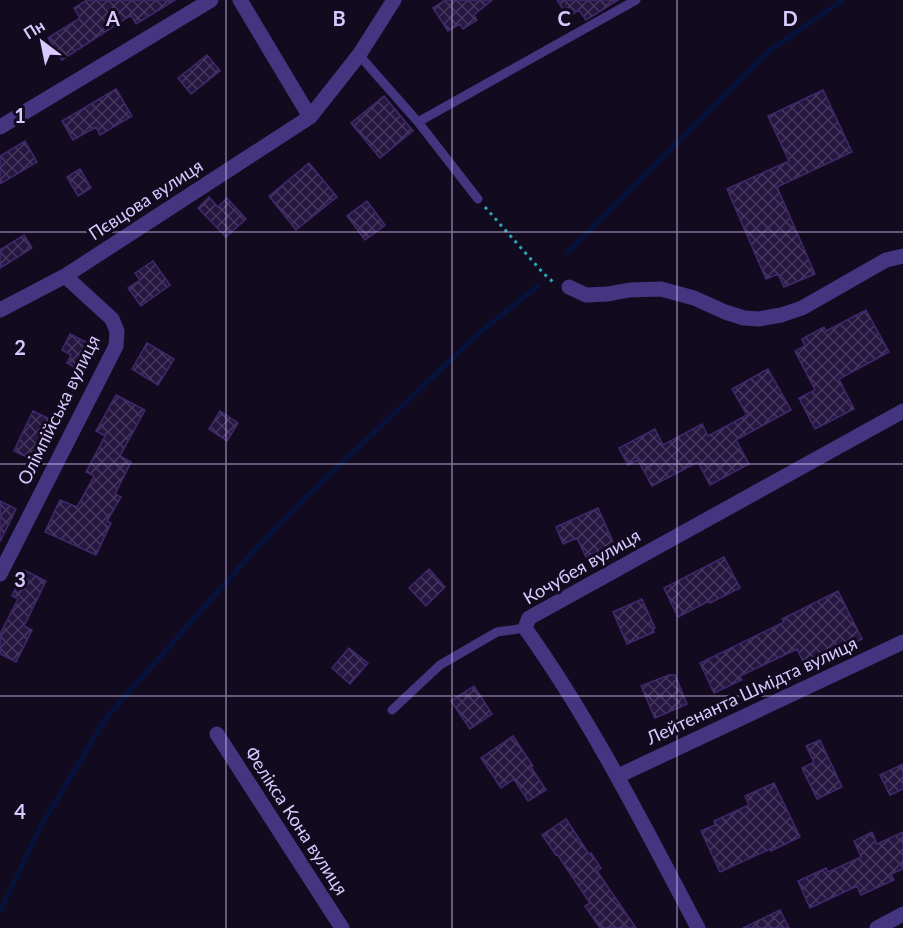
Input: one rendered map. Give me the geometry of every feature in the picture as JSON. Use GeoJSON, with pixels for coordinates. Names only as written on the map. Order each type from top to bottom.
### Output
{"type":"FeatureCollection","features":[{"type":"Feature","properties":{"kind":"street"},"geometry":{"type":"LineString","coordinates":[[0,127],[212,0]]}},
{"type":"Feature","properties":{"kind":"street"},"geometry":{"type":"LineString","coordinates":[[240,0],[310,117]]}},
{"type":"Feature","properties":{"kind":"street","name":"Пєвцова вулиця"},"geometry":{"type":"LineString","coordinates":[[0,310],[65,276],[310,117],[359,55],[394,0]]}},
{"type":"Feature","properties":{"kind":"street"},"geometry":{"type":"LineString","coordinates":[[570,287],[586,295],[661,289],[694,298],[744,318],[759,319],[802,308],[886,260],[903,256]]}},
{"type":"Feature","properties":{"kind":"street","name":"Олімпійська вулиця"},"geometry":{"type":"LineString","coordinates":[[0,574],[116,346],[117,330],[112,319],[65,276]]}},
{"type":"Feature","properties":{"kind":"street","name":"Кочубея вулиця"},"geometry":{"type":"LineString","coordinates":[[698,928],[618,776],[548,660],[525,628],[528,618],[903,411]]}},
{"type":"Feature","properties":{"kind":"street","name":"Лейтенанта Шмідта вулиця"},"geometry":{"type":"LineString","coordinates":[[618,776],[903,642]]}},
{"type":"Feature","properties":{"kind":"street","name":"Фелікса Кона вулиця"},"geometry":{"type":"LineString","coordinates":[[217,734],[342,928]]}},
{"type":"Feature","properties":{"kind":"street"},"geometry":{"type":"LineString","coordinates":[[877,928],[903,914]]}},
{"type":"Feature","properties":{"kind":"lane"},"geometry":{"type":"LineString","coordinates":[[418,122],[636,0]]}},
{"type":"Feature","properties":{"kind":"lane"},"geometry":{"type":"LineString","coordinates":[[359,55],[418,122],[478,199]]}},
{"type":"Feature","properties":{"kind":"lane"},"geometry":{"type":"LineString","coordinates":[[392,710],[440,665],[497,632],[525,628]]}},
{"type":"Feature","properties":{"kind":"path"},"geometry":{"type":"LineString","coordinates":[[478,199],[544,274],[554,283],[570,287]]}},
{"type":"Feature","properties":{"kind":"building"},"geometry":{"type":"Polygon","coordinates":[[[87,0],[175,0],[136,24],[131,15],[62,60],[48,38],[80,18],[74,8],[87,0]]]}},
{"type":"Feature","properties":{"kind":"building"},"geometry":{"type":"Polygon","coordinates":[[[445,0],[492,0],[474,15],[477,20],[463,29],[460,24],[448,31],[433,8],[445,0]]]}},
{"type":"Feature","properties":{"kind":"building"},"geometry":{"type":"Polygon","coordinates":[[[557,0],[618,0],[586,20],[579,10],[568,17],[557,0]]]}},
{"type":"Feature","properties":{"kind":"building"},"geometry":{"type":"Polygon","coordinates":[[[207,55],[220,71],[191,94],[178,78],[207,55]]]}},
{"type":"Feature","properties":{"kind":"building"},"geometry":{"type":"Polygon","coordinates":[[[116,89],[132,116],[100,135],[96,127],[73,140],[62,121],[116,89]]]}},
{"type":"Feature","properties":{"kind":"building"},"geometry":{"type":"Polygon","coordinates":[[[823,90],[852,152],[777,187],[815,274],[784,287],[778,274],[766,279],[727,189],[789,161],[768,116],[823,90]]]}},
{"type":"Feature","properties":{"kind":"building"},"geometry":{"type":"Polygon","coordinates":[[[384,96],[413,131],[380,158],[351,123],[384,96]]]}},
{"type":"Feature","properties":{"kind":"building"},"geometry":{"type":"Polygon","coordinates":[[[25,141],[37,162],[0,184],[0,156],[25,141]]]}},
{"type":"Feature","properties":{"kind":"building"},"geometry":{"type":"Polygon","coordinates":[[[309,163],[337,197],[296,230],[269,196],[309,163]]]}},
{"type":"Feature","properties":{"kind":"building"},"geometry":{"type":"Polygon","coordinates":[[[80,169],[91,188],[78,196],[67,177],[80,169]]]}},
{"type":"Feature","properties":{"kind":"building"},"geometry":{"type":"Polygon","coordinates":[[[209,197],[218,207],[227,198],[246,219],[226,237],[198,208],[209,197]]]}},
{"type":"Feature","properties":{"kind":"building"},"geometry":{"type":"Polygon","coordinates":[[[367,201],[385,225],[365,240],[347,216],[367,201]]]}},
{"type":"Feature","properties":{"kind":"building"},"geometry":{"type":"Polygon","coordinates":[[[24,235],[32,248],[0,268],[0,250],[24,235]]]}},
{"type":"Feature","properties":{"kind":"building"},"geometry":{"type":"Polygon","coordinates":[[[153,261],[170,285],[141,306],[128,288],[140,280],[135,273],[153,261]]]}},
{"type":"Feature","properties":{"kind":"building"},"geometry":{"type":"Polygon","coordinates":[[[866,310],[889,352],[839,379],[854,409],[815,429],[799,398],[815,390],[795,351],[805,346],[802,339],[824,327],[826,331],[866,310]]]}},
{"type":"Feature","properties":{"kind":"building"},"geometry":{"type":"Polygon","coordinates":[[[70,334],[92,345],[80,370],[67,363],[71,355],[62,350],[70,334]]]}},
{"type":"Feature","properties":{"kind":"building"},"geometry":{"type":"Polygon","coordinates":[[[147,343],[174,359],[158,385],[132,369],[147,343]]]}},
{"type":"Feature","properties":{"kind":"building"},"geometry":{"type":"Polygon","coordinates":[[[768,369],[791,410],[736,440],[749,464],[710,485],[698,462],[652,486],[638,460],[628,465],[619,448],[655,429],[663,445],[702,424],[708,436],[747,415],[732,389],[768,369]]]}},
{"type":"Feature","properties":{"kind":"building"},"geometry":{"type":"Polygon","coordinates":[[[116,395],[145,410],[120,456],[131,462],[115,494],[121,497],[107,521],[111,523],[96,555],[45,532],[60,500],[77,507],[94,476],[86,472],[105,436],[96,431],[116,395]]]}},
{"type":"Feature","properties":{"kind":"building"},"geometry":{"type":"Polygon","coordinates":[[[33,411],[58,423],[39,463],[14,451],[33,411]]]}},
{"type":"Feature","properties":{"kind":"building"},"geometry":{"type":"Polygon","coordinates":[[[220,411],[238,423],[227,441],[209,429],[220,411]]]}},
{"type":"Feature","properties":{"kind":"building"},"geometry":{"type":"Polygon","coordinates":[[[0,501],[16,509],[0,542],[0,501]]]}},
{"type":"Feature","properties":{"kind":"building"},"geometry":{"type":"Polygon","coordinates":[[[598,508],[614,544],[586,557],[577,538],[563,544],[556,527],[598,508]]]}},
{"type":"Feature","properties":{"kind":"building"},"geometry":{"type":"Polygon","coordinates":[[[724,557],[740,588],[678,617],[664,588],[724,557]]]}},
{"type":"Feature","properties":{"kind":"building"},"geometry":{"type":"Polygon","coordinates":[[[429,569],[445,587],[426,606],[409,588],[429,569]]]}},
{"type":"Feature","properties":{"kind":"building"},"geometry":{"type":"Polygon","coordinates":[[[24,570],[46,581],[24,626],[32,630],[16,662],[0,654],[0,634],[18,599],[12,596],[24,570]]]}},
{"type":"Feature","properties":{"kind":"building"},"geometry":{"type":"Polygon","coordinates":[[[838,591],[862,639],[806,667],[797,649],[740,676],[742,680],[714,693],[700,663],[784,622],[782,619],[838,591]]]}},
{"type":"Feature","properties":{"kind":"building"},"geometry":{"type":"Polygon","coordinates":[[[642,599],[655,628],[654,632],[627,644],[613,612],[642,599]]]}},
{"type":"Feature","properties":{"kind":"building"},"geometry":{"type":"Polygon","coordinates":[[[349,648],[368,663],[350,684],[332,668],[349,648]]]}},
{"type":"Feature","properties":{"kind":"building"},"geometry":{"type":"Polygon","coordinates":[[[669,675],[675,675],[687,704],[655,718],[641,686],[669,675]]]}},
{"type":"Feature","properties":{"kind":"building"},"geometry":{"type":"Polygon","coordinates":[[[474,686],[492,714],[470,729],[451,701],[474,686]]]}},
{"type":"Feature","properties":{"kind":"building"},"geometry":{"type":"Polygon","coordinates":[[[513,736],[546,790],[528,801],[514,779],[501,788],[481,758],[513,736]]]}},
{"type":"Feature","properties":{"kind":"building"},"geometry":{"type":"Polygon","coordinates":[[[820,740],[842,787],[817,799],[802,768],[814,762],[806,746],[820,740]]]}},
{"type":"Feature","properties":{"kind":"building"},"geometry":{"type":"Polygon","coordinates":[[[903,764],[903,789],[890,795],[880,775],[903,764]]]}},
{"type":"Feature","properties":{"kind":"building"},"geometry":{"type":"Polygon","coordinates":[[[774,783],[800,837],[720,872],[701,831],[715,825],[714,821],[749,805],[745,796],[774,783]]]}},
{"type":"Feature","properties":{"kind":"building"},"geometry":{"type":"Polygon","coordinates":[[[566,819],[601,868],[597,871],[636,928],[600,928],[585,906],[590,903],[542,835],[566,819]]]}},
{"type":"Feature","properties":{"kind":"building"},"geometry":{"type":"Polygon","coordinates":[[[872,832],[877,844],[903,832],[903,869],[891,874],[894,880],[861,895],[857,886],[810,908],[798,881],[826,868],[828,872],[861,857],[854,841],[872,832]]]}},
{"type":"Feature","properties":{"kind":"building"},"geometry":{"type":"Polygon","coordinates":[[[780,910],[789,928],[743,928],[780,910]]]}},
{"type":"Feature","properties":{"kind":"waterway"},"geometry":{"type":"LineString","coordinates":[[567,253],[770,50],[843,0]]}},
{"type":"Feature","properties":{"kind":"waterway"},"geometry":{"type":"LineString","coordinates":[[0,912],[41,826],[106,718],[252,553],[308,495],[479,333],[538,286]]}}]}
